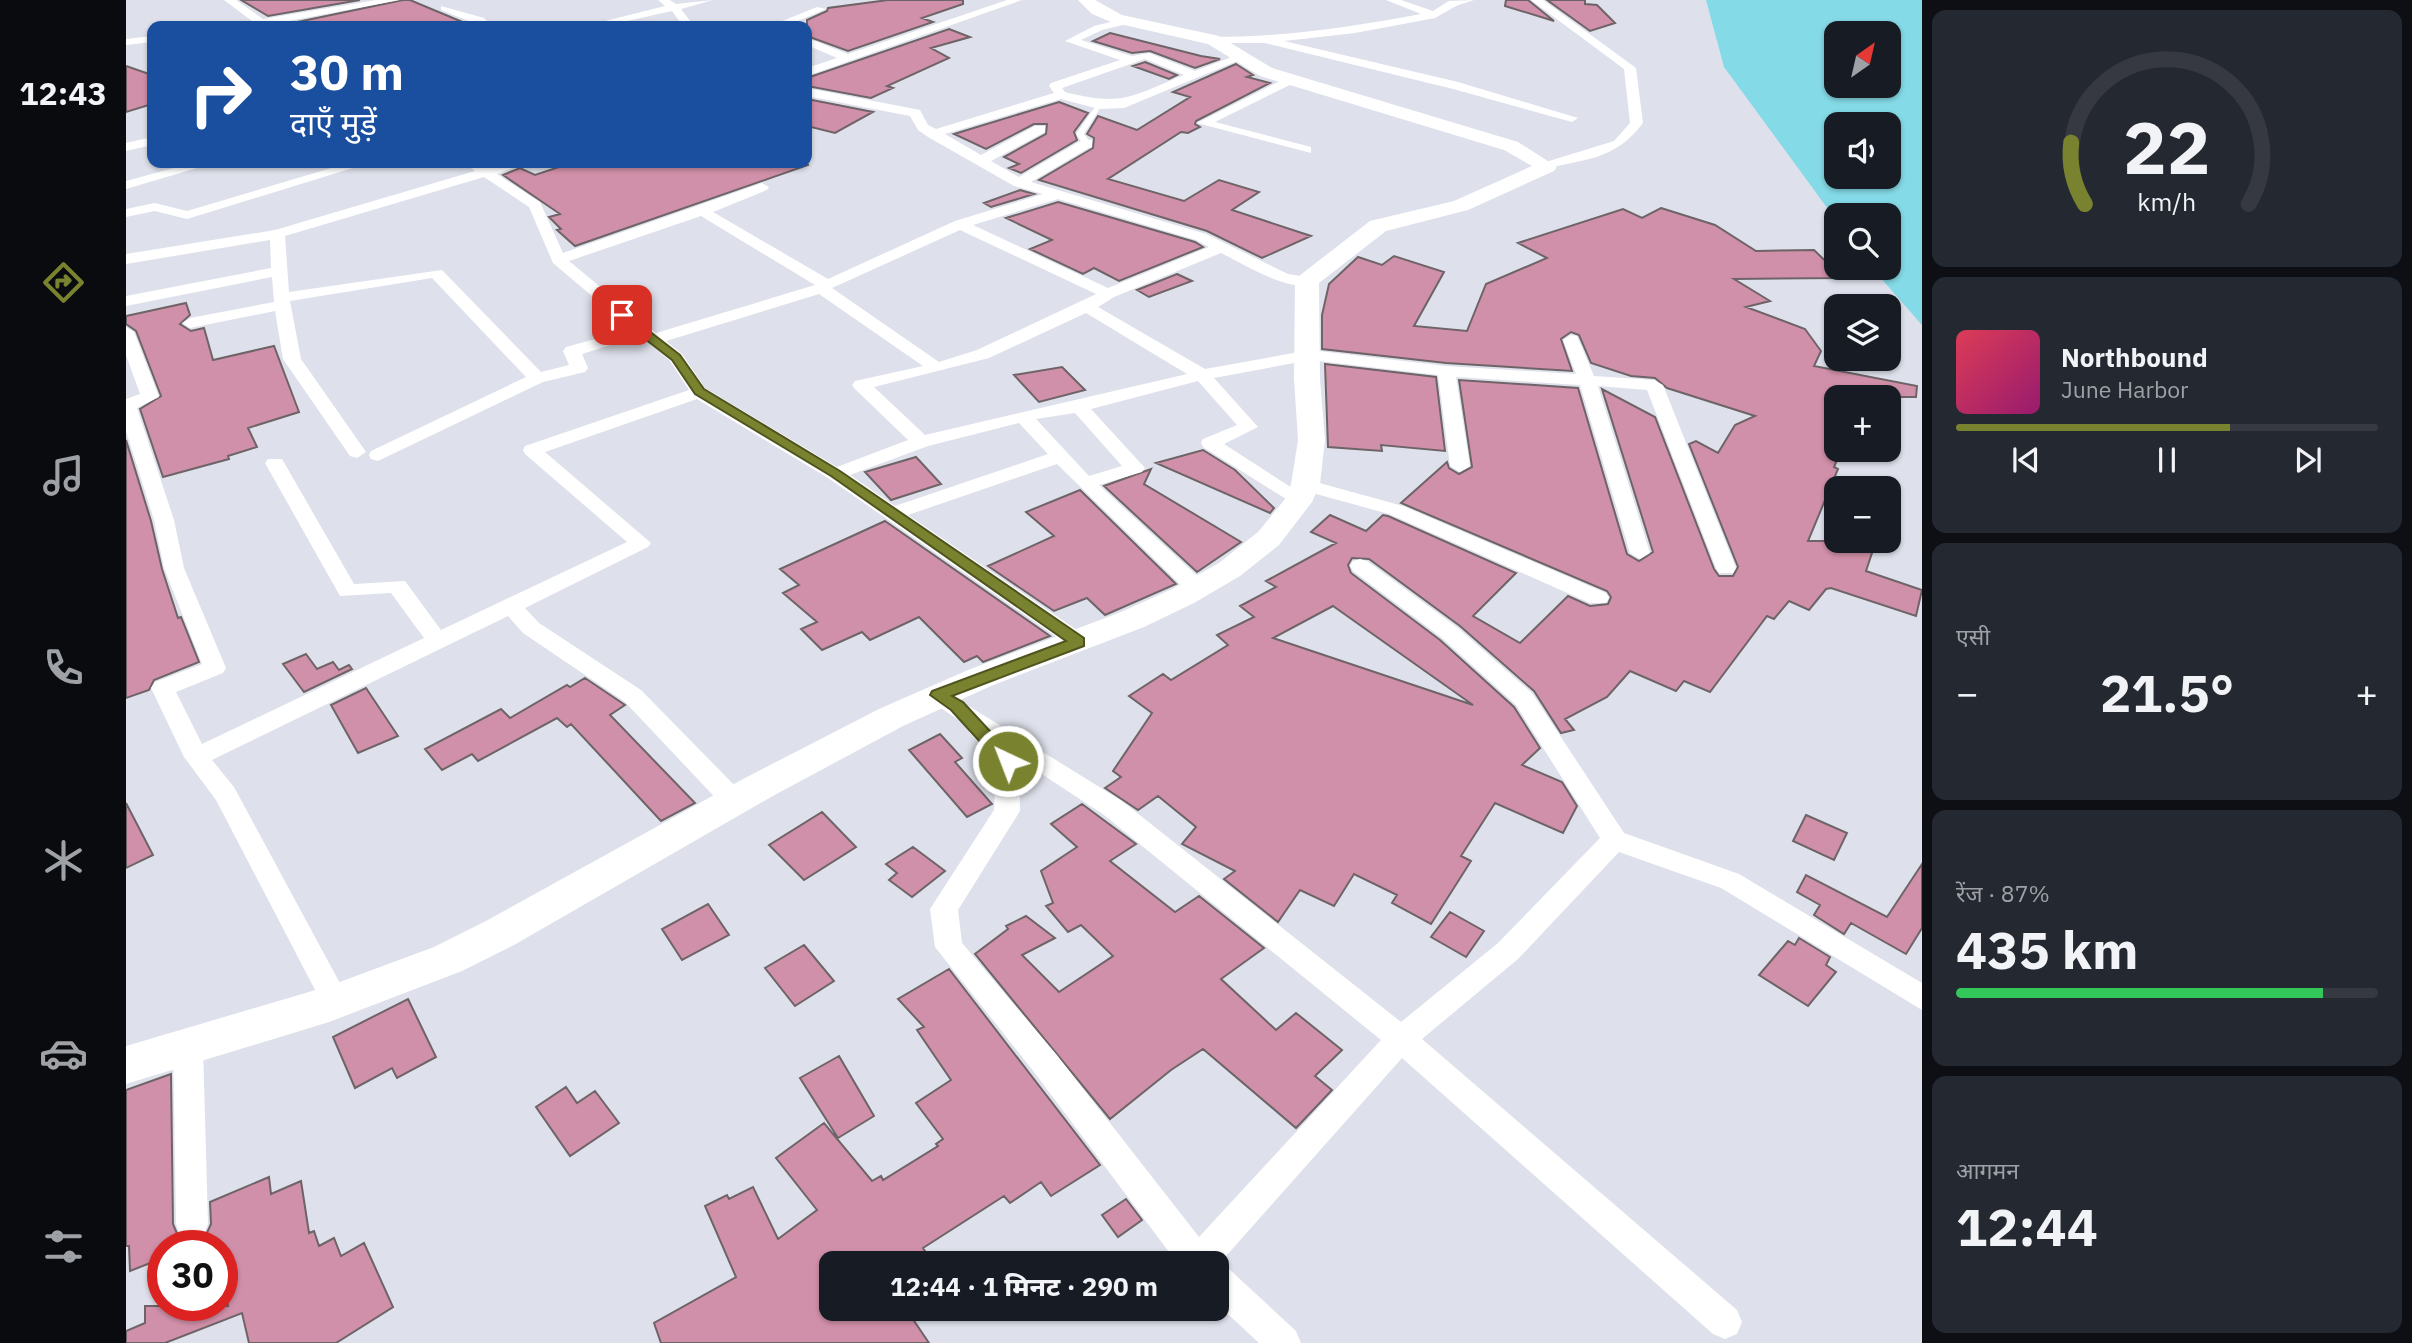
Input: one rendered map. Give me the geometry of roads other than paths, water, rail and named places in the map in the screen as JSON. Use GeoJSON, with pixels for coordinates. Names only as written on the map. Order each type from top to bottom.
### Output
{"type":"FeatureCollection","features":[{"type":"Feature","properties":{"kind":"street"},"geometry":{"type":"LineString","coordinates":[[229,0],[259,21]]}},
{"type":"Feature","properties":{"kind":"street"},"geometry":{"type":"LineString","coordinates":[[274,21],[395,0]]}},
{"type":"Feature","properties":{"kind":"street"},"geometry":{"type":"LineString","coordinates":[[663,0],[674,7],[685,21]]}},
{"type":"Feature","properties":{"kind":"street"},"geometry":{"type":"LineString","coordinates":[[610,21],[708,0]]}},
{"type":"Feature","properties":{"kind":"street"},"geometry":{"type":"LineString","coordinates":[[812,70],[1017,0]]}},
{"type":"Feature","properties":{"kind":"street"},"geometry":{"type":"LineString","coordinates":[[1086,0],[1098,11],[1127,21],[1213,40],[1265,40],[1355,30],[1435,15],[1453,3],[1469,0]]}},
{"type":"Feature","properties":{"kind":"street"},"geometry":{"type":"LineString","coordinates":[[1391,0],[1435,15]]}},
{"type":"Feature","properties":{"kind":"street"},"geometry":{"type":"LineString","coordinates":[[1536,0],[1630,68],[1637,123],[1619,144],[1600,152],[1543,165]]}},
{"type":"Feature","properties":{"kind":"street"},"geometry":{"type":"LineString","coordinates":[[445,8],[481,21]]}},
{"type":"Feature","properties":{"kind":"street"},"geometry":{"type":"LineString","coordinates":[[789,21],[821,9]]}},
{"type":"Feature","properties":{"kind":"street"},"geometry":{"type":"LineString","coordinates":[[611,11],[628,21]]}},
{"type":"Feature","properties":{"kind":"street"},"geometry":{"type":"LineString","coordinates":[[1127,21],[1098,29],[1071,41],[1132,60]]}},
{"type":"Feature","properties":{"kind":"street"},"geometry":{"type":"LineString","coordinates":[[126,42],[147,40]]}},
{"type":"Feature","properties":{"kind":"street"},"geometry":{"type":"LineString","coordinates":[[812,93],[915,113],[923,127],[933,134],[1019,183],[1180,230],[1222,247],[1284,278],[1307,281],[1378,226],[1461,206],[1504,189],[1546,167],[1511,146],[1266,72],[1213,40]]}},
{"type":"Feature","properties":{"kind":"street"},"geometry":{"type":"LineString","coordinates":[[1265,40],[1439,84],[1454,85],[1572,118]]}},
{"type":"Feature","properties":{"kind":"street"},"geometry":{"type":"LineString","coordinates":[[812,43],[849,58]]}},
{"type":"Feature","properties":{"kind":"street"},"geometry":{"type":"LineString","coordinates":[[1061,94],[1055,86],[1145,55],[1195,75]]}},
{"type":"Feature","properties":{"kind":"street"},"geometry":{"type":"LineString","coordinates":[[933,134],[1061,94],[1098,105],[1119,105],[1241,57]]}},
{"type":"Feature","properties":{"kind":"street"},"geometry":{"type":"LineString","coordinates":[[1292,79],[1203,123],[1306,150]]}},
{"type":"Feature","properties":{"kind":"street"},"geometry":{"type":"LineString","coordinates":[[980,161],[1040,129]]}},
{"type":"Feature","properties":{"kind":"street"},"geometry":{"type":"LineString","coordinates":[[126,147],[147,142]]}},
{"type":"Feature","properties":{"kind":"street"},"geometry":{"type":"LineString","coordinates":[[1019,183],[1087,143]]}},
{"type":"Feature","properties":{"kind":"street"},"geometry":{"type":"LineString","coordinates":[[126,187],[190,168]]}},
{"type":"Feature","properties":{"kind":"street"},"geometry":{"type":"LineString","coordinates":[[126,187],[155,207],[187,215],[345,168]]}},
{"type":"Feature","properties":{"kind":"street"},"geometry":{"type":"LineString","coordinates":[[126,259],[277,234],[474,168]]}},
{"type":"Feature","properties":{"kind":"street"},"geometry":{"type":"LineString","coordinates":[[479,168],[535,205],[558,260],[676,358],[699,392],[835,474],[1079,642]]}},
{"type":"Feature","properties":{"kind":"street"},"geometry":{"type":"LineString","coordinates":[[558,260],[702,211],[762,187]]}},
{"type":"Feature","properties":{"kind":"street"},"geometry":{"type":"LineString","coordinates":[[702,211],[827,285],[961,224],[1056,195]]}},
{"type":"Feature","properties":{"kind":"street"},"geometry":{"type":"LineString","coordinates":[[126,213],[155,207]]}},
{"type":"Feature","properties":{"kind":"street"},"geometry":{"type":"LineString","coordinates":[[961,224],[1108,294]]}},
{"type":"Feature","properties":{"kind":"street"},"geometry":{"type":"LineString","coordinates":[[277,234],[281,302],[292,359],[357,452]]}},
{"type":"Feature","properties":{"kind":"street"},"geometry":{"type":"LineString","coordinates":[[921,442],[861,386],[983,354],[1087,307],[1108,294],[1222,247]]}},
{"type":"Feature","properties":{"kind":"street"},"geometry":{"type":"LineString","coordinates":[[126,301],[281,271]]}},
{"type":"Feature","properties":{"kind":"street"},"geometry":{"type":"LineString","coordinates":[[190,323],[281,302],[436,273],[537,378]]}},
{"type":"Feature","properties":{"kind":"street"},"geometry":{"type":"LineString","coordinates":[[126,1065],[335,1000],[450,959],[734,801],[1198,589],[1255,549],[1279,527],[1302,493],[1311,418],[1306,376],[1310,355],[1307,281]]}},
{"type":"Feature","properties":{"kind":"street"},"geometry":{"type":"LineString","coordinates":[[378,455],[537,378],[579,368],[572,351],[649,335],[821,288],[937,368]]}},
{"type":"Feature","properties":{"kind":"street"},"geometry":{"type":"LineString","coordinates":[[1087,307],[1202,375],[1249,427],[1210,443],[1302,493],[1396,510],[1598,598]]}},
{"type":"Feature","properties":{"kind":"street"},"geometry":{"type":"LineString","coordinates":[[126,332],[150,397],[127,405],[164,520],[174,568],[215,668],[163,688],[196,757],[225,794],[335,1000]]}},
{"type":"Feature","properties":{"kind":"street"},"geometry":{"type":"LineString","coordinates":[[1571,341],[1587,380],[1640,553]]}},
{"type":"Feature","properties":{"kind":"street"},"geometry":{"type":"LineString","coordinates":[[835,474],[921,442],[1023,416],[1079,407],[1202,375],[1310,355],[1447,370],[1654,385],[1726,568]]}},
{"type":"Feature","properties":{"kind":"street"},"geometry":{"type":"LineString","coordinates":[[1447,370],[1460,466]]}},
{"type":"Feature","properties":{"kind":"street"},"geometry":{"type":"LineString","coordinates":[[196,757],[641,543],[532,450],[699,392]]}},
{"type":"Feature","properties":{"kind":"street"},"geometry":{"type":"LineString","coordinates":[[1079,407],[1135,468],[1085,483]]}},
{"type":"Feature","properties":{"kind":"street"},"geometry":{"type":"LineString","coordinates":[[1023,416],[1085,483],[1198,589]]}},
{"type":"Feature","properties":{"kind":"street"},"geometry":{"type":"LineString","coordinates":[[894,513],[1059,457]]}},
{"type":"Feature","properties":{"kind":"street"},"geometry":{"type":"LineString","coordinates":[[275,463],[348,592],[397,586],[438,641]]}},
{"type":"Feature","properties":{"kind":"street"},"geometry":{"type":"LineString","coordinates":[[1360,566],[1450,634],[1524,699],[1615,840],[1730,881],[1922,998]]}},
{"type":"Feature","properties":{"kind":"street"},"geometry":{"type":"LineString","coordinates":[[511,606],[531,628],[633,696],[734,801]]}},
{"type":"Feature","properties":{"kind":"street"},"geometry":{"type":"LineString","coordinates":[[948,701],[1113,808],[1401,1039],[1725,1322]]}},
{"type":"Feature","properties":{"kind":"street"},"geometry":{"type":"LineString","coordinates":[[948,701],[1008,761],[1007,811],[944,909],[949,947],[1045,1063],[1190,1251]]}},
{"type":"Feature","properties":{"kind":"street"},"geometry":{"type":"LineString","coordinates":[[1219,1251],[1401,1039],[1508,951],[1615,840]]}},
{"type":"Feature","properties":{"kind":"street"},"geometry":{"type":"LineString","coordinates":[[188,1046],[191,1224]]}},
{"type":"Feature","properties":{"kind":"street"},"geometry":{"type":"LineString","coordinates":[[1229,1292],[1284,1343]]}},
{"type":"Feature","properties":{"kind":"lane"},"geometry":{"type":"LineString","coordinates":[[1087,143],[1080,134],[1081,128],[1098,105]]}},
{"type":"Feature","properties":{"kind":"water"},"geometry":{"type":"Polygon","coordinates":[[[1706,0],[1922,0],[1922,325],[1901,301],[1901,294],[1895,294],[1883,280],[1901,280],[1901,203],[1824,204],[1724,67],[1706,0]]]}}]}
